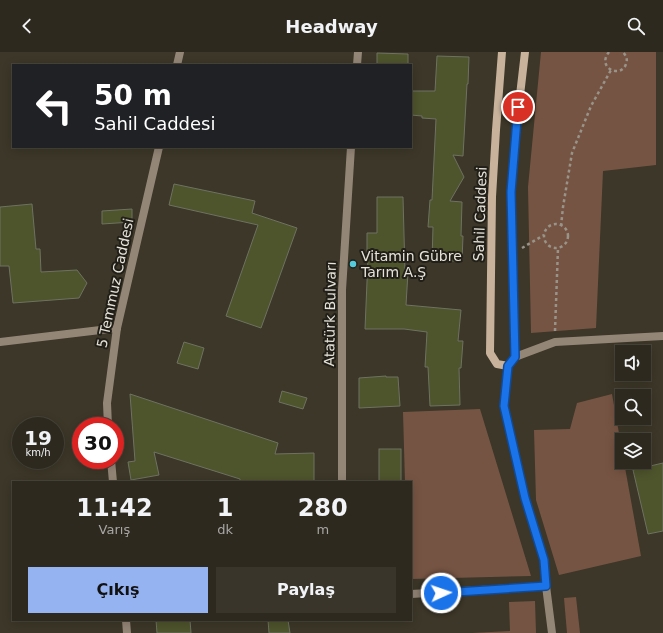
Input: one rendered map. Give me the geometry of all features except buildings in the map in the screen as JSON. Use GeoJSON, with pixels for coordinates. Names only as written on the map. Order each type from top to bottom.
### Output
{"type":"FeatureCollection","features":[{"type":"Feature","properties":{"kind":"street"},"geometry":{"type":"LineString","coordinates":[[177,64],[180,52]]}},
{"type":"Feature","properties":{"kind":"street"},"geometry":{"type":"LineString","coordinates":[[357,64],[358,52]]}},
{"type":"Feature","properties":{"kind":"street","name":"Sahil Caddesi"},"geometry":{"type":"LineString","coordinates":[[502,52],[492,197],[490,353],[497,364],[508,366]]}},
{"type":"Feature","properties":{"kind":"street"},"geometry":{"type":"LineString","coordinates":[[515,357],[511,192],[525,52]]}},
{"type":"Feature","properties":{"kind":"street","name":"5 Temmuz Caddesi"},"geometry":{"type":"LineString","coordinates":[[107,417],[106,402],[117,328],[158,148]]}},
{"type":"Feature","properties":{"kind":"street","name":"Atatürk Bulvarı"},"geometry":{"type":"LineString","coordinates":[[342,481],[342,290],[352,148]]}},
{"type":"Feature","properties":{"kind":"street"},"geometry":{"type":"LineString","coordinates":[[0,342],[117,328]]}},
{"type":"Feature","properties":{"kind":"street"},"geometry":{"type":"LineString","coordinates":[[552,633],[544,560],[525,498],[504,406],[508,366],[515,357],[555,342],[663,336]]}},
{"type":"Feature","properties":{"kind":"street"},"geometry":{"type":"LineString","coordinates":[[112,469],[113,481]]}},
{"type":"Feature","properties":{"kind":"street"},"geometry":{"type":"LineString","coordinates":[[412,594],[546,586]]}},
{"type":"Feature","properties":{"kind":"street"},"geometry":{"type":"LineString","coordinates":[[126,621],[127,633]]}},
{"type":"Feature","properties":{"kind":"path"},"geometry":{"type":"LineString","coordinates":[[609,52],[605,59],[605,63],[611,70],[620,71],[625,66],[627,60],[623,52]]}},
{"type":"Feature","properties":{"kind":"path"},"geometry":{"type":"LineString","coordinates":[[561,226],[572,153],[591,106],[611,70]]}},
{"type":"Feature","properties":{"kind":"path"},"geometry":{"type":"LineString","coordinates":[[558,225],[567,232],[568,240],[563,246],[558,248],[549,246],[546,243],[544,236],[545,232],[550,226],[558,225]]}},
{"type":"Feature","properties":{"kind":"path"},"geometry":{"type":"LineString","coordinates":[[513,253],[544,236]]}},
{"type":"Feature","properties":{"kind":"path"},"geometry":{"type":"LineString","coordinates":[[555,342],[558,248]]}},
{"type":"Feature","properties":{"kind":"shaded area"},"geometry":{"type":"Polygon","coordinates":[[[541,52],[656,52],[656,165],[603,171],[596,328],[531,333],[528,187],[541,52]]]}},
{"type":"Feature","properties":{"kind":"shaded area"},"geometry":{"type":"Polygon","coordinates":[[[612,394],[615,411],[615,425],[618,425],[619,433],[615,433],[615,469],[625,469],[641,556],[559,575],[536,500],[534,430],[570,429],[577,403],[612,394]]]}},
{"type":"Feature","properties":{"kind":"shaded area"},"geometry":{"type":"Polygon","coordinates":[[[480,409],[531,576],[412,579],[412,481],[405,481],[403,412],[480,409]]]}},
{"type":"Feature","properties":{"kind":"shaded area"},"geometry":{"type":"Polygon","coordinates":[[[576,597],[580,633],[567,633],[564,598],[576,597]]]}},
{"type":"Feature","properties":{"kind":"shaded area"},"geometry":{"type":"Polygon","coordinates":[[[535,601],[536,633],[472,633],[510,631],[509,602],[535,601]]]}},
{"type":"Feature","properties":{"kind":"place","name":"Vitamin Gübre Tarım A.Ş"},"geometry":{"type":"Point","coordinates":[353,264]}},
{"type":"Feature","properties":{"kind":"route"},"geometry":{"type":"LineString","coordinates":[[441,593],[546,586],[544,560],[525,498],[504,406],[508,366],[515,357],[511,192],[518,107]]}}]}
